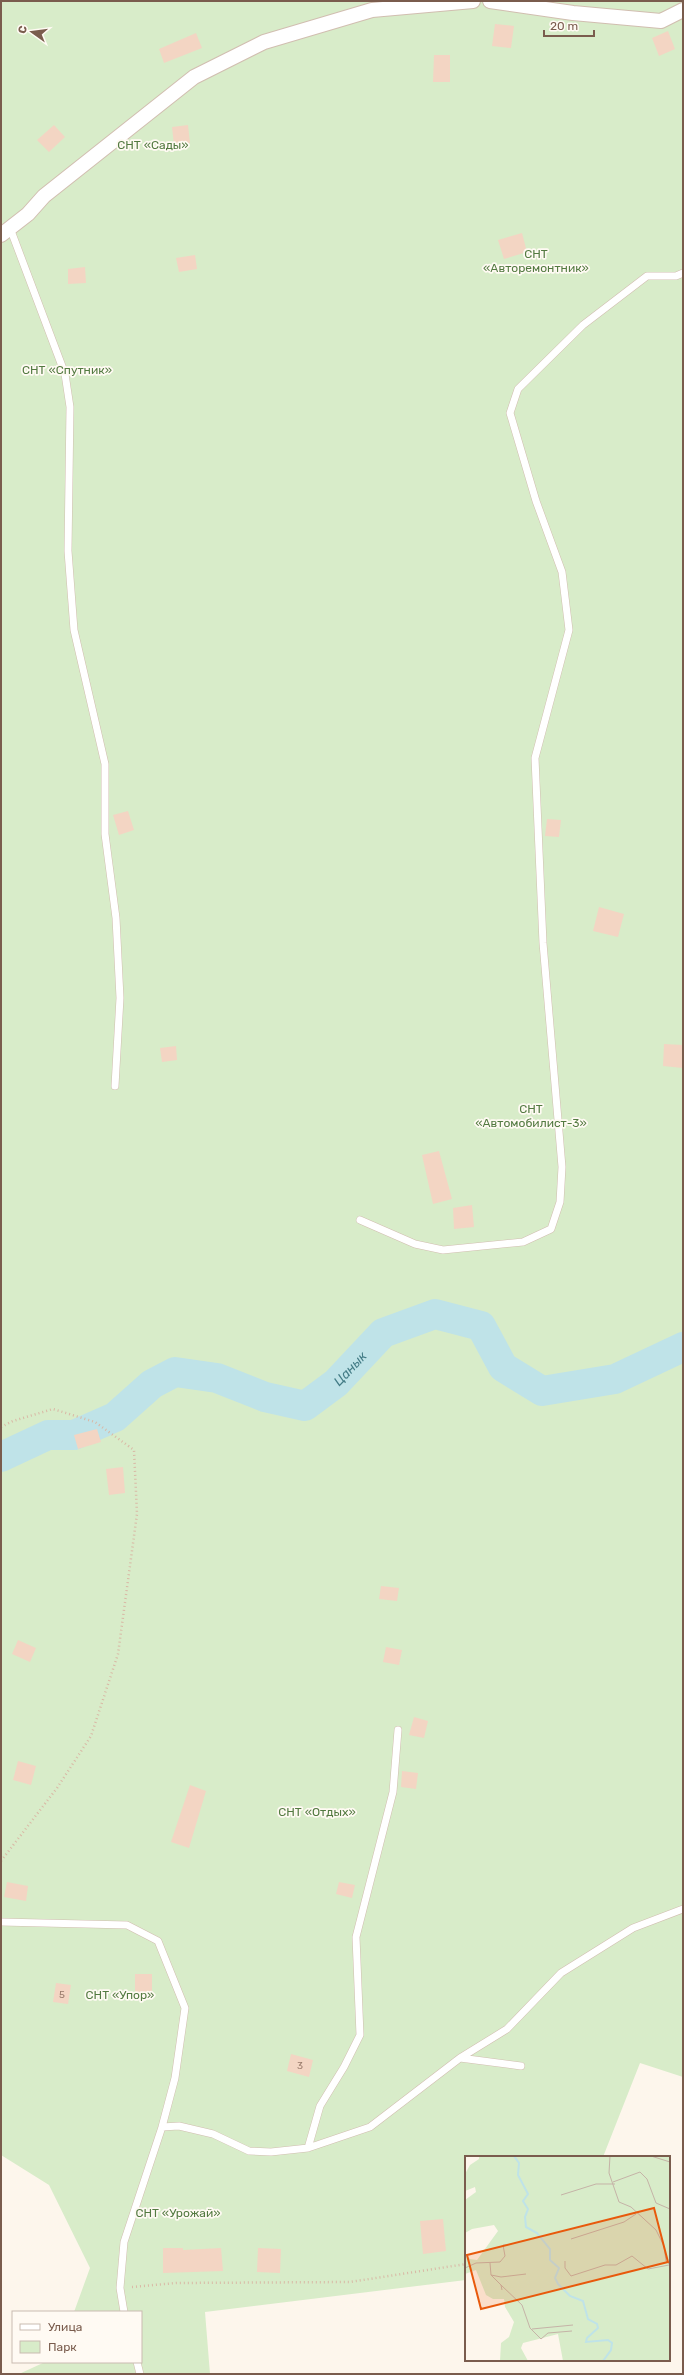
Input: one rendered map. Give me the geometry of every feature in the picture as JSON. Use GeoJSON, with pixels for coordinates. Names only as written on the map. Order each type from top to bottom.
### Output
{"type":"FeatureCollection","features":[{"type":"Feature","properties":{"kind":"street"},"geometry":{"type":"LineString","coordinates":[[6,232],[50,191],[194,77],[264,42],[372,10],[421,4],[472,1]]}},
{"type":"Feature","properties":{"kind":"street"},"geometry":{"type":"LineString","coordinates":[[490,1],[573,13],[662,21],[683,10]]}},
{"type":"Feature","properties":{"kind":"lane"},"geometry":{"type":"LineString","coordinates":[[6,232],[65,374],[70,407],[68,551],[74,630],[105,764],[106,834],[116,918],[120,998],[115,1086]]}},
{"type":"Feature","properties":{"kind":"lane"},"geometry":{"type":"LineString","coordinates":[[360,1220],[415,1244],[450,1249],[523,1242],[551,1229],[560,1202],[562,1167],[543,943],[535,758],[569,630],[562,572],[536,502],[510,413],[518,389],[583,325],[647,276],[676,276],[683,273]]}},
{"type":"Feature","properties":{"kind":"lane"},"geometry":{"type":"LineString","coordinates":[[308,2148],[320,2106],[344,2067],[360,2035],[356,1938],[393,1792],[398,1730]]}},
{"type":"Feature","properties":{"kind":"lane"},"geometry":{"type":"LineString","coordinates":[[162,2127],[180,2126],[213,2134],[249,2151],[271,2152],[308,2148],[370,2127],[460,2058],[507,2029],[561,1973],[633,1928],[683,1909]]}},
{"type":"Feature","properties":{"kind":"lane"},"geometry":{"type":"LineString","coordinates":[[1,1922],[127,1925],[158,1941],[185,2008],[175,2078],[162,2127],[124,2242],[120,2288],[124,2311]]}},
{"type":"Feature","properties":{"kind":"lane"},"geometry":{"type":"LineString","coordinates":[[460,2058],[521,2066]]}},
{"type":"Feature","properties":{"kind":"lane"},"geometry":{"type":"LineString","coordinates":[[137,2363],[140,2374]]}},
{"type":"Feature","properties":{"kind":"path"},"geometry":{"type":"LineString","coordinates":[[1,1427],[13,1421],[53,1409],[95,1422],[134,1450],[137,1514],[118,1654],[91,1736],[57,1788],[1,1861]]}},
{"type":"Feature","properties":{"kind":"path"},"geometry":{"type":"LineString","coordinates":[[120,2288],[176,2283],[350,2282],[465,2264]]}},
{"type":"Feature","properties":{"kind":"green space"},"geometry":{"type":"Polygon","coordinates":[[[1,1],[683,1],[683,2077],[640,2063],[603,2156],[465,2156],[465,2280],[205,2312],[210,2374],[19,2374],[43,2363],[142,2363],[142,2311],[74,2311],[90,2268],[49,2185],[1,2155],[1,1]]]}},
{"type":"Feature","properties":{"kind":"building"},"geometry":{"type":"Polygon","coordinates":[[[495,24],[514,26],[511,48],[492,46],[495,24]]]}},
{"type":"Feature","properties":{"kind":"building"},"geometry":{"type":"Polygon","coordinates":[[[668,31],[675,49],[659,56],[652,38],[668,31]]]}},
{"type":"Feature","properties":{"kind":"building"},"geometry":{"type":"Polygon","coordinates":[[[196,33],[202,48],[164,63],[159,49],[196,33]]]}},
{"type":"Feature","properties":{"kind":"building"},"geometry":{"type":"Polygon","coordinates":[[[434,55],[450,55],[450,82],[433,82],[434,55]]]}},
{"type":"Feature","properties":{"kind":"building"},"geometry":{"type":"Polygon","coordinates":[[[54,125],[65,137],[49,152],[37,140],[54,125]]]}},
{"type":"Feature","properties":{"kind":"building"},"geometry":{"type":"Polygon","coordinates":[[[188,125],[190,143],[174,145],[172,127],[188,125]]]}},
{"type":"Feature","properties":{"kind":"building"},"geometry":{"type":"Polygon","coordinates":[[[522,233],[527,252],[504,259],[498,240],[522,233]]]}},
{"type":"Feature","properties":{"kind":"building"},"geometry":{"type":"Polygon","coordinates":[[[195,255],[197,269],[179,272],[176,258],[195,255]]]}},
{"type":"Feature","properties":{"kind":"building"},"geometry":{"type":"Polygon","coordinates":[[[85,267],[86,283],[68,284],[68,269],[85,267]]]}},
{"type":"Feature","properties":{"kind":"building"},"geometry":{"type":"Polygon","coordinates":[[[128,811],[134,830],[119,835],[113,815],[128,811]]]}},
{"type":"Feature","properties":{"kind":"building"},"geometry":{"type":"Polygon","coordinates":[[[547,819],[561,820],[559,837],[545,836],[547,819]]]}},
{"type":"Feature","properties":{"kind":"building"},"geometry":{"type":"Polygon","coordinates":[[[599,907],[624,914],[618,937],[593,931],[599,907]]]}},
{"type":"Feature","properties":{"kind":"building"},"geometry":{"type":"Polygon","coordinates":[[[664,1044],[683,1045],[683,1068],[663,1066],[664,1044]]]}},
{"type":"Feature","properties":{"kind":"building"},"geometry":{"type":"Polygon","coordinates":[[[176,1046],[177,1060],[162,1062],[160,1048],[176,1046]]]}},
{"type":"Feature","properties":{"kind":"building"},"geometry":{"type":"Polygon","coordinates":[[[439,1151],[452,1199],[433,1204],[422,1155],[439,1151]]]}},
{"type":"Feature","properties":{"kind":"building"},"geometry":{"type":"Polygon","coordinates":[[[472,1205],[474,1227],[454,1229],[453,1208],[472,1205]]]}},
{"type":"Feature","properties":{"kind":"building"},"geometry":{"type":"Polygon","coordinates":[[[97,1429],[101,1442],[78,1449],[74,1435],[97,1429]]]}},
{"type":"Feature","properties":{"kind":"building"},"geometry":{"type":"Polygon","coordinates":[[[123,1467],[125,1493],[109,1495],[106,1469],[123,1467]]]}},
{"type":"Feature","properties":{"kind":"building"},"geometry":{"type":"Polygon","coordinates":[[[381,1586],[399,1588],[397,1601],[379,1599],[381,1586]]]}},
{"type":"Feature","properties":{"kind":"building"},"geometry":{"type":"Polygon","coordinates":[[[18,1640],[36,1648],[30,1662],[12,1654],[18,1640]]]}},
{"type":"Feature","properties":{"kind":"building"},"geometry":{"type":"Polygon","coordinates":[[[386,1647],[402,1650],[399,1665],[383,1662],[386,1647]]]}},
{"type":"Feature","properties":{"kind":"building"},"geometry":{"type":"Polygon","coordinates":[[[414,1717],[428,1721],[424,1738],[409,1735],[414,1717]]]}},
{"type":"Feature","properties":{"kind":"building"},"geometry":{"type":"Polygon","coordinates":[[[18,1761],[36,1766],[31,1785],[13,1780],[18,1761]]]}},
{"type":"Feature","properties":{"kind":"building"},"geometry":{"type":"Polygon","coordinates":[[[402,1771],[418,1773],[416,1789],[401,1787],[402,1771]]]}},
{"type":"Feature","properties":{"kind":"building"},"geometry":{"type":"Polygon","coordinates":[[[190,1785],[206,1791],[189,1848],[171,1842],[190,1785]]]}},
{"type":"Feature","properties":{"kind":"building"},"geometry":{"type":"Polygon","coordinates":[[[7,1882],[28,1886],[26,1901],[4,1897],[7,1882]]]}},
{"type":"Feature","properties":{"kind":"building"},"geometry":{"type":"Polygon","coordinates":[[[339,1882],[355,1885],[352,1898],[336,1894],[339,1882]]]}},
{"type":"Feature","properties":{"kind":"building"},"geometry":{"type":"Polygon","coordinates":[[[135,1974],[152,1974],[152,1994],[135,1994],[135,1974]]]}},
{"type":"Feature","properties":{"kind":"building"},"geometry":{"type":"Polygon","coordinates":[[[56,1983],[71,1985],[68,2004],[53,2002],[56,1983]]]}},
{"type":"Feature","properties":{"kind":"building"},"geometry":{"type":"Polygon","coordinates":[[[291,2054],[313,2060],[309,2077],[287,2071],[291,2054]]]}},
{"type":"Feature","properties":{"kind":"building"},"geometry":{"type":"Polygon","coordinates":[[[443,2219],[446,2251],[423,2254],[420,2221],[443,2219]]]}},
{"type":"Feature","properties":{"kind":"building"},"geometry":{"type":"Polygon","coordinates":[[[163,2248],[183,2248],[183,2250],[221,2248],[223,2271],[163,2273],[163,2248]]]}},
{"type":"Feature","properties":{"kind":"building"},"geometry":{"type":"Polygon","coordinates":[[[258,2248],[281,2249],[280,2273],[257,2272],[258,2248]]]}},
{"type":"Feature","properties":{"kind":"waterway","name":"Цанык"},"geometry":{"type":"LineString","coordinates":[[1,1457],[48,1435],[74,1435],[115,1417],[152,1384],[175,1372],[217,1378],[265,1397],[305,1406],[336,1383],[383,1333],[435,1314],[481,1326],[503,1367],[542,1391],[615,1379],[683,1347]]}},
{"type":"Feature","properties":{"kind":"park label","name":"СНТ «Сады»"},"geometry":{"type":"Point","coordinates":[153,145]}},
{"type":"Feature","properties":{"kind":"park label","name":"СНТ «Авторемонтник»"},"geometry":{"type":"Point","coordinates":[536,261]}},
{"type":"Feature","properties":{"kind":"park label","name":"СНТ «Спутник»"},"geometry":{"type":"Point","coordinates":[67,370]}},
{"type":"Feature","properties":{"kind":"park label","name":"СНТ «Автомобилист-3»"},"geometry":{"type":"Point","coordinates":[531,1116]}},
{"type":"Feature","properties":{"kind":"park label","name":"СНТ «Отдых»"},"geometry":{"type":"Point","coordinates":[317,1812]}},
{"type":"Feature","properties":{"kind":"park label","name":"СНТ «Упор»"},"geometry":{"type":"Point","coordinates":[120,1995]}},
{"type":"Feature","properties":{"kind":"park label","name":"СНТ «Урожай»"},"geometry":{"type":"Point","coordinates":[178,2213]}}]}
